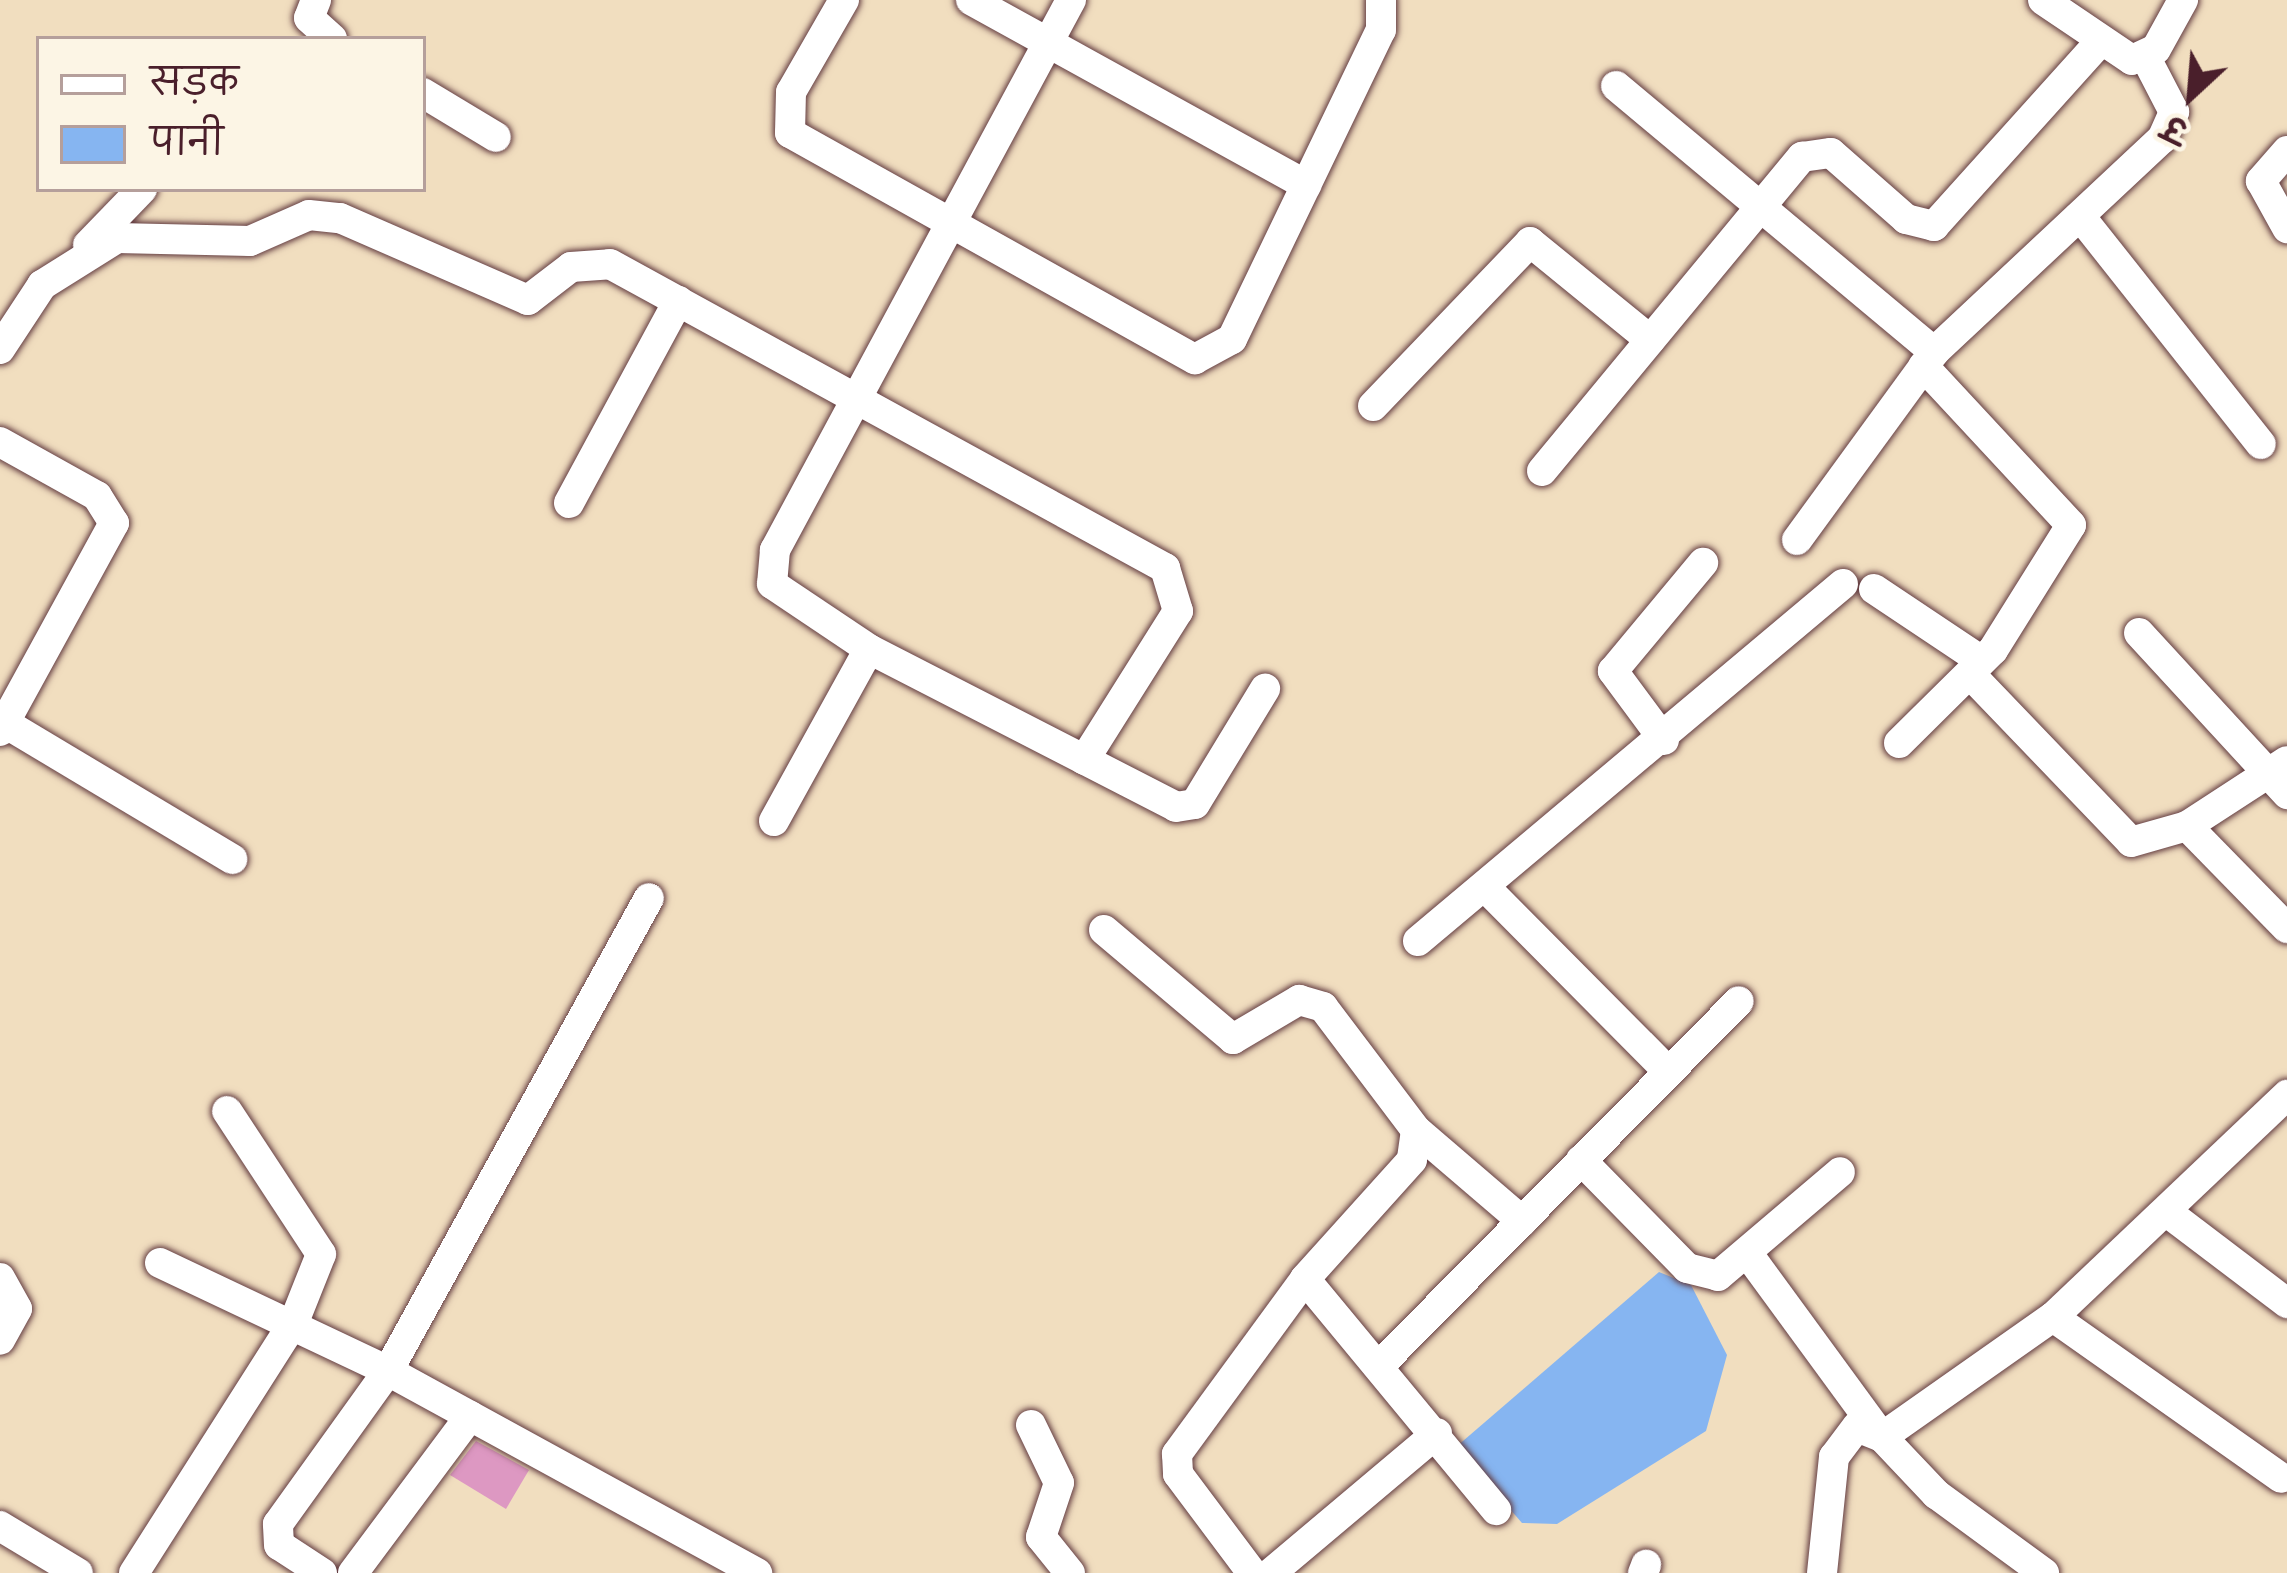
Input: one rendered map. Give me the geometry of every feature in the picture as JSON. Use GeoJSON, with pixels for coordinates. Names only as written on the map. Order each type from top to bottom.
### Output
{"type":"FeatureCollection","features":[{"type":"Feature","properties":{"kind":"street"},"geometry":{"type":"LineString","coordinates":[[844,0],[791,92],[790,133],[943,226],[1195,359],[1232,339],[1381,30],[1381,0]]}},
{"type":"Feature","properties":{"kind":"street"},"geometry":{"type":"LineString","coordinates":[[971,0],[1046,47],[1306,185]]}},
{"type":"Feature","properties":{"kind":"street"},"geometry":{"type":"LineString","coordinates":[[1071,0],[943,226],[770,567],[781,598],[869,649],[1188,808],[1265,689]]}},
{"type":"Feature","properties":{"kind":"street"},"geometry":{"type":"LineString","coordinates":[[2043,0],[2099,43],[2146,58]]}},
{"type":"Feature","properties":{"kind":"street"},"geometry":{"type":"LineString","coordinates":[[2146,58],[2183,0]]}},
{"type":"Feature","properties":{"kind":"street"},"geometry":{"type":"LineString","coordinates":[[1541,472],[1755,212],[1818,149],[1914,224],[1934,226],[2099,43]]}},
{"type":"Feature","properties":{"kind":"street"},"geometry":{"type":"LineString","coordinates":[[1797,540],[1928,359],[2172,124],[2146,58]]}},
{"type":"Feature","properties":{"kind":"street"},"geometry":{"type":"LineString","coordinates":[[1616,86],[1928,359],[2070,518],[2001,637],[1971,675],[1899,743]]}},
{"type":"Feature","properties":{"kind":"street"},"geometry":{"type":"LineString","coordinates":[[426,95],[496,137]]}},
{"type":"Feature","properties":{"kind":"street"},"geometry":{"type":"LineString","coordinates":[[2287,151],[2261,182],[2287,228]]}},
{"type":"Feature","properties":{"kind":"street"},"geometry":{"type":"LineString","coordinates":[[0,349],[68,265],[139,192]]}},
{"type":"Feature","properties":{"kind":"street"},"geometry":{"type":"LineString","coordinates":[[68,265],[117,238],[250,241],[310,215],[340,218],[511,297],[539,296],[592,261],[678,302],[1176,581],[1178,611],[1084,760]]}},
{"type":"Feature","properties":{"kind":"street"},"geometry":{"type":"LineString","coordinates":[[2080,216],[2261,444]]}},
{"type":"Feature","properties":{"kind":"street"},"geometry":{"type":"LineString","coordinates":[[1372,406],[1530,242],[1650,340]]}},
{"type":"Feature","properties":{"kind":"street"},"geometry":{"type":"LineString","coordinates":[[569,503],[678,302]]}},
{"type":"Feature","properties":{"kind":"street"},"geometry":{"type":"LineString","coordinates":[[0,442],[98,496],[115,523],[2,727],[232,860]]}},
{"type":"Feature","properties":{"kind":"street"},"geometry":{"type":"LineString","coordinates":[[1664,740],[1613,671],[1703,562]]}},
{"type":"Feature","properties":{"kind":"street"},"geometry":{"type":"LineString","coordinates":[[1418,940],[1858,586],[1979,659],[1971,675]]}},
{"type":"Feature","properties":{"kind":"street"},"geometry":{"type":"LineString","coordinates":[[1971,675],[2131,842],[2187,826],[2280,776],[2139,633]]}},
{"type":"Feature","properties":{"kind":"street"},"geometry":{"type":"LineString","coordinates":[[774,821],[869,649]]}},
{"type":"Feature","properties":{"kind":"street"},"geometry":{"type":"LineString","coordinates":[[2187,826],[2287,928]]}},
{"type":"Feature","properties":{"kind":"street"},"geometry":{"type":"LineString","coordinates":[[1485,887],[1669,1072]]}},
{"type":"Feature","properties":{"kind":"street"},"geometry":{"type":"LineString","coordinates":[[322,1573],[279,1545],[278,1524],[388,1371],[649,898]]}},
{"type":"Feature","properties":{"kind":"street"},"geometry":{"type":"LineString","coordinates":[[1104,930],[1232,1039],[1299,1000],[1323,1007],[1416,1130],[1522,1221]]}},
{"type":"Feature","properties":{"kind":"street"},"geometry":{"type":"LineString","coordinates":[[1382,1363],[1739,1001]]}},
{"type":"Feature","properties":{"kind":"street"},"geometry":{"type":"LineString","coordinates":[[1882,1438],[2054,1317],[2171,1215],[2287,1095]]}},
{"type":"Feature","properties":{"kind":"street"},"geometry":{"type":"LineString","coordinates":[[134,1573],[294,1322],[321,1254],[226,1111]]}},
{"type":"Feature","properties":{"kind":"street"},"geometry":{"type":"LineString","coordinates":[[1252,1573],[1178,1474],[1177,1454],[1305,1279],[1412,1160],[1416,1130]]}},
{"type":"Feature","properties":{"kind":"street"},"geometry":{"type":"LineString","coordinates":[[1582,1160],[1687,1268],[1718,1276],[1751,1258],[1840,1172]]}},
{"type":"Feature","properties":{"kind":"street"},"geometry":{"type":"LineString","coordinates":[[2171,1215],[2287,1303]]}},
{"type":"Feature","properties":{"kind":"street"},"geometry":{"type":"LineString","coordinates":[[1751,1258],[1882,1438],[1936,1494],[2044,1573]]}},
{"type":"Feature","properties":{"kind":"street"},"geometry":{"type":"LineString","coordinates":[[160,1263],[294,1322],[757,1573]]}},
{"type":"Feature","properties":{"kind":"street"},"geometry":{"type":"LineString","coordinates":[[0,1278],[17,1309],[0,1340]]}},
{"type":"Feature","properties":{"kind":"street"},"geometry":{"type":"LineString","coordinates":[[1305,1279],[1382,1363],[1496,1510]]}},
{"type":"Feature","properties":{"kind":"street"},"geometry":{"type":"LineString","coordinates":[[2054,1317],[2282,1478]]}},
{"type":"Feature","properties":{"kind":"street"},"geometry":{"type":"LineString","coordinates":[[353,1573],[470,1416]]}},
{"type":"Feature","properties":{"kind":"street"},"geometry":{"type":"LineString","coordinates":[[1030,1425],[1059,1483],[1041,1537],[1070,1573]]}},
{"type":"Feature","properties":{"kind":"street"},"geometry":{"type":"LineString","coordinates":[[1822,1573],[1834,1457],[1857,1427],[1882,1438]]}},
{"type":"Feature","properties":{"kind":"street"},"geometry":{"type":"LineString","coordinates":[[1271,1573],[1437,1433]]}},
{"type":"Feature","properties":{"kind":"street"},"geometry":{"type":"LineString","coordinates":[[0,1526],[77,1573]]}},
{"type":"Feature","properties":{"kind":"water"},"geometry":{"type":"Polygon","coordinates":[[[1659,1272],[1691,1285],[1727,1355],[1706,1431],[1557,1524],[1522,1523],[1456,1447],[1659,1272]]]}},
{"type":"Feature","properties":{"kind":"building"},"geometry":{"type":"Polygon","coordinates":[[[476,1441],[529,1470],[506,1509],[450,1475],[476,1441]]]}}]}
